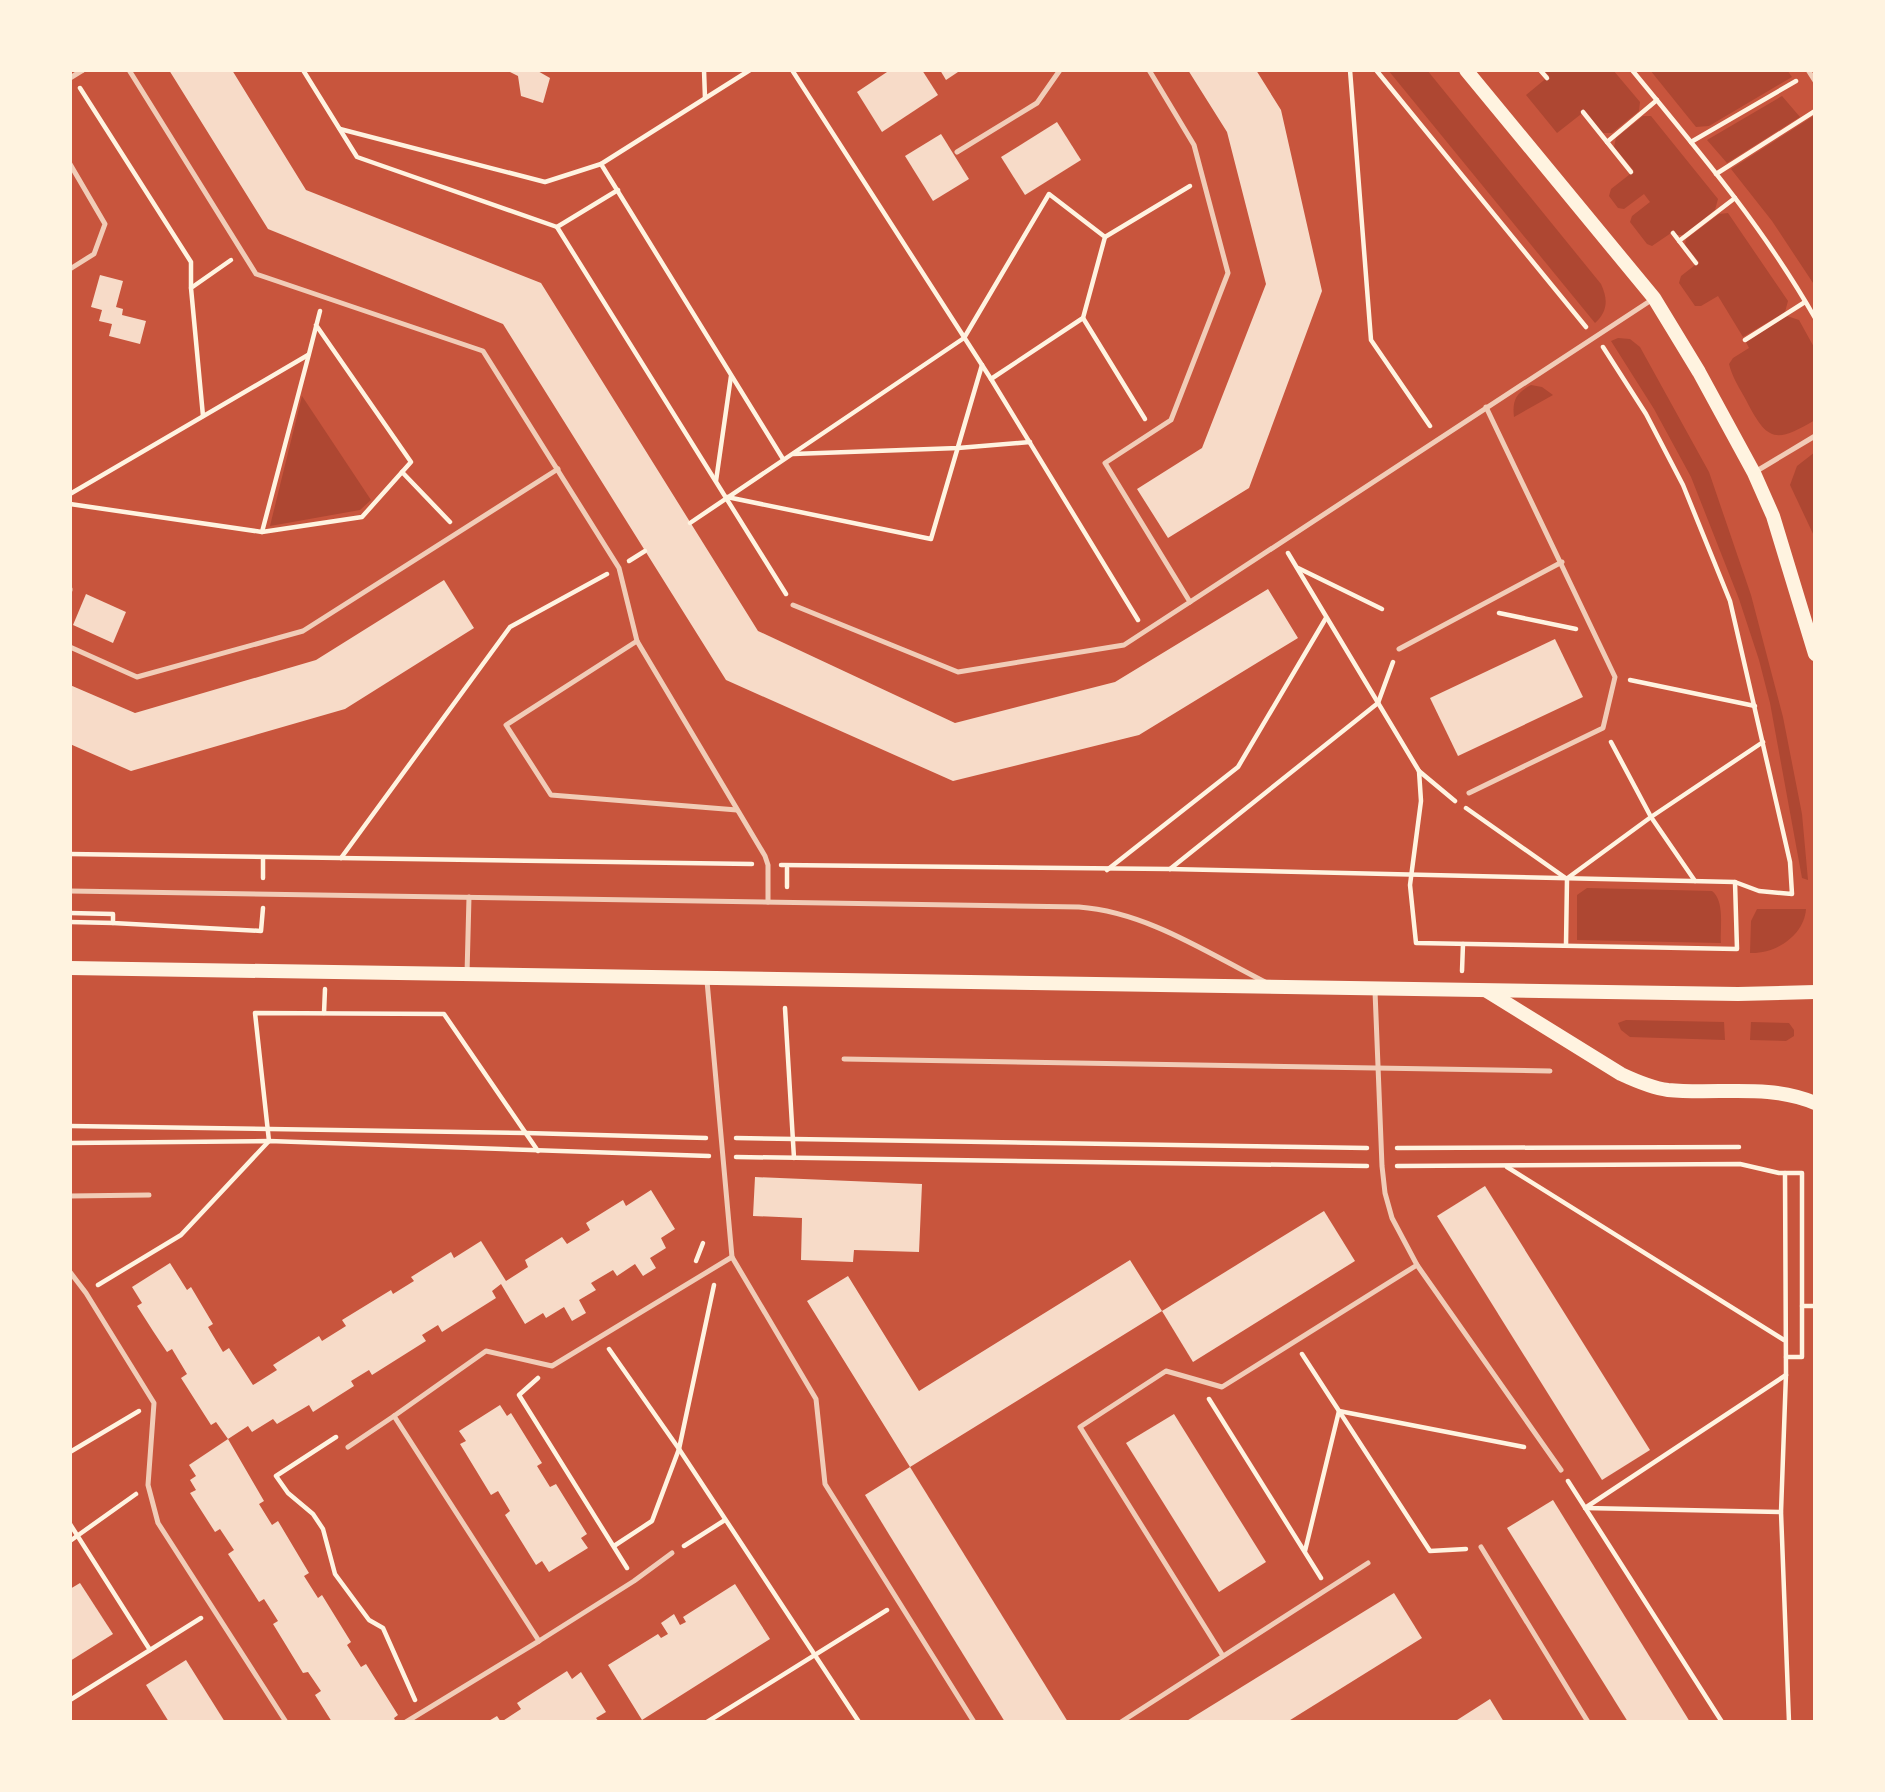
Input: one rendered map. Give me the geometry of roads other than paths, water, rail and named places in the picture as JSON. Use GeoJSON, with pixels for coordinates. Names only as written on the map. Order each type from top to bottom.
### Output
{"type":"FeatureCollection","features":[{"type":"Feature","properties":{"kind":"main road"},"geometry":{"type":"LineString","coordinates":[[1466,70],[1654,298],[1699,372],[1754,473],[1773,516],[1815,654]]}},
{"type":"Feature","properties":{"kind":"main road"},"geometry":{"type":"LineString","coordinates":[[70,970],[1738,995],[1815,992]]}},
{"type":"Feature","properties":{"kind":"main road"},"geometry":{"type":"LineString","coordinates":[[1486,990],[1621,1074],[1643,1084],[1666,1090],[1770,1091],[1815,1103]]}},
{"type":"Feature","properties":{"kind":"lane"},"geometry":{"type":"LineString","coordinates":[[71,77],[83,70]]}},
{"type":"Feature","properties":{"kind":"lane"},"geometry":{"type":"LineString","coordinates":[[129,70],[256,274],[483,351],[619,568],[637,641],[768,865],[768,902]]}},
{"type":"Feature","properties":{"kind":"lane"},"geometry":{"type":"LineString","coordinates":[[957,152],[1037,103],[1060,70]]}},
{"type":"Feature","properties":{"kind":"lane"},"geometry":{"type":"LineString","coordinates":[[1149,70],[1194,145],[1228,273],[1171,420],[1105,463],[1190,601]]}},
{"type":"Feature","properties":{"kind":"lane"},"geometry":{"type":"LineString","coordinates":[[1809,72],[1815,81]]}},
{"type":"Feature","properties":{"kind":"lane"},"geometry":{"type":"LineString","coordinates":[[70,164],[105,224],[94,254],[70,269]]}},
{"type":"Feature","properties":{"kind":"lane"},"geometry":{"type":"LineString","coordinates":[[793,605],[958,672],[1124,645],[1654,298]]}},
{"type":"Feature","properties":{"kind":"lane"},"geometry":{"type":"LineString","coordinates":[[1469,793],[1603,728],[1615,677],[1486,407]]}},
{"type":"Feature","properties":{"kind":"lane"},"geometry":{"type":"LineString","coordinates":[[1754,473],[1815,436]]}},
{"type":"Feature","properties":{"kind":"lane"},"geometry":{"type":"LineString","coordinates":[[70,647],[137,677],[303,631],[558,469]]}},
{"type":"Feature","properties":{"kind":"lane"},"geometry":{"type":"LineString","coordinates":[[1399,649],[1562,562]]}},
{"type":"Feature","properties":{"kind":"lane"},"geometry":{"type":"LineString","coordinates":[[637,641],[506,725],[551,795],[737,810]]}},
{"type":"Feature","properties":{"kind":"lane"},"geometry":{"type":"LineString","coordinates":[[70,891],[1092,908],[1163,929],[1275,987]]}},
{"type":"Feature","properties":{"kind":"lane"},"geometry":{"type":"LineString","coordinates":[[467,975],[469,897]]}},
{"type":"Feature","properties":{"kind":"lane"},"geometry":{"type":"LineString","coordinates":[[706,978],[732,1257],[816,1399],[825,1484],[974,1722]]}},
{"type":"Feature","properties":{"kind":"lane"},"geometry":{"type":"LineString","coordinates":[[1374,989],[1382,1166],[1385,1193],[1392,1218],[1417,1265],[1561,1470]]}},
{"type":"Feature","properties":{"kind":"lane"},"geometry":{"type":"LineString","coordinates":[[844,1059],[1550,1071]]}},
{"type":"Feature","properties":{"kind":"lane"},"geometry":{"type":"LineString","coordinates":[[70,1196],[149,1195]]}},
{"type":"Feature","properties":{"kind":"lane"},"geometry":{"type":"LineString","coordinates":[[348,1447],[486,1352],[552,1366],[732,1257]]}},
{"type":"Feature","properties":{"kind":"lane"},"geometry":{"type":"LineString","coordinates":[[1223,1656],[1080,1427],[1166,1371],[1222,1387],[1417,1265]]}},
{"type":"Feature","properties":{"kind":"lane"},"geometry":{"type":"LineString","coordinates":[[70,1272],[86,1293],[154,1403],[148,1485],[158,1523],[286,1722]]}},
{"type":"Feature","properties":{"kind":"lane"},"geometry":{"type":"LineString","coordinates":[[394,1416],[538,1641]]}},
{"type":"Feature","properties":{"kind":"lane"},"geometry":{"type":"LineString","coordinates":[[1481,1548],[1588,1722]]}},
{"type":"Feature","properties":{"kind":"lane"},"geometry":{"type":"LineString","coordinates":[[406,1722],[634,1581],[672,1553]]}},
{"type":"Feature","properties":{"kind":"lane"},"geometry":{"type":"LineString","coordinates":[[1121,1722],[1368,1563]]}}]}
